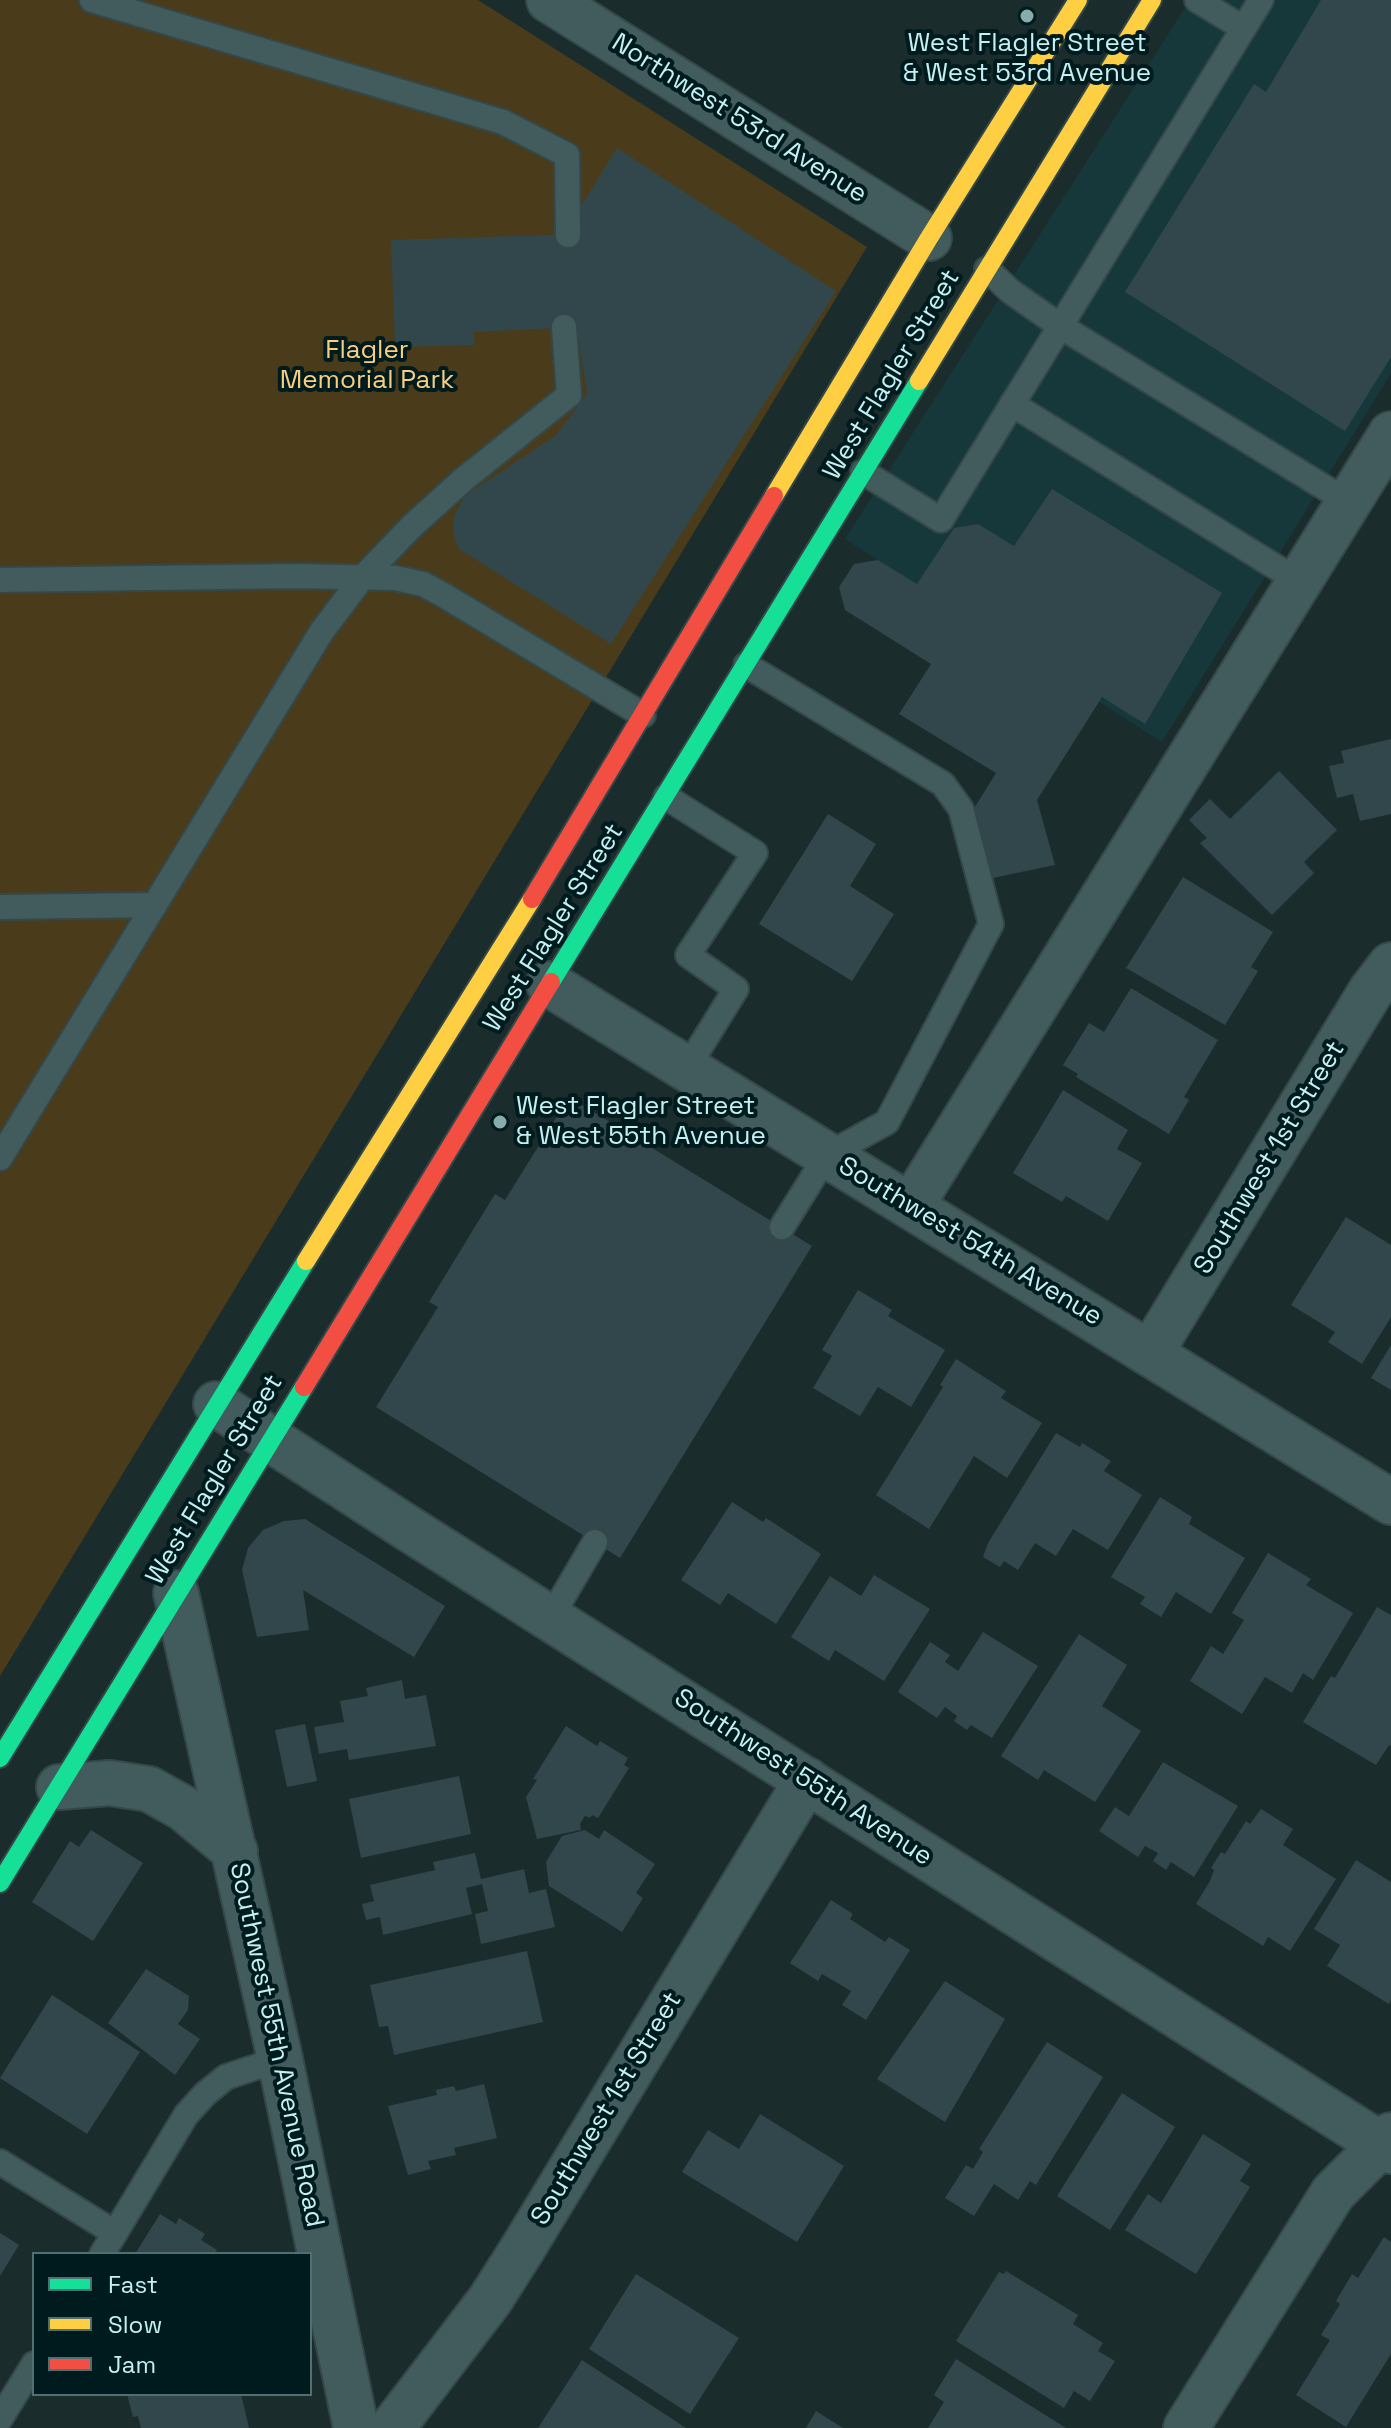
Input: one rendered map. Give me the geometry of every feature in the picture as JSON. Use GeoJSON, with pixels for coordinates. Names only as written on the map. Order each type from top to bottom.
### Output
{"type":"FeatureCollection","features":[{"type":"Feature","properties":{"kind":"main road","name":"West Flagler Street"},"geometry":{"type":"LineString","coordinates":[[0,1758],[216,1404],[649,719],[928,256],[992,139],[1078,0]]}},
{"type":"Feature","properties":{"kind":"main road","name":"West Flagler Street"},"geometry":{"type":"LineString","coordinates":[[0,1883],[59,1787],[173,1582],[270,1438],[666,797],[689,744],[746,665],[1152,0]]}},
{"type":"Feature","properties":{"kind":"main road"},"geometry":{"type":"LineString","coordinates":[[984,183],[992,139]]}},
{"type":"Feature","properties":{"kind":"main road"},"geometry":{"type":"LineString","coordinates":[[979,241],[987,269]]}},
{"type":"Feature","properties":{"kind":"main road"},"geometry":{"type":"LineString","coordinates":[[908,399],[917,352]]}},
{"type":"Feature","properties":{"kind":"main road"},"geometry":{"type":"LineString","coordinates":[[168,1519],[171,1479]]}},
{"type":"Feature","properties":{"kind":"street","name":"Northwest 53rd Avenue"},"geometry":{"type":"LineString","coordinates":[[549,0],[928,256]]}},
{"type":"Feature","properties":{"kind":"street"},"geometry":{"type":"LineString","coordinates":[[911,1206],[1391,434]]}},
{"type":"Feature","properties":{"kind":"street","name":"Southwest 1st Street"},"geometry":{"type":"LineString","coordinates":[[1151,1352],[1371,991],[1391,965]]}},
{"type":"Feature","properties":{"kind":"street","name":"Southwest 54th Avenue"},"geometry":{"type":"LineString","coordinates":[[549,984],[1391,1502]]}},
{"type":"Feature","properties":{"kind":"street","name":"Southwest 55th Avenue"},"geometry":{"type":"LineString","coordinates":[[216,1404],[807,1780],[1388,2144]]}},
{"type":"Feature","properties":{"kind":"street","name":"Southwest 55th Avenue Road"},"geometry":{"type":"LineString","coordinates":[[173,1582],[280,2059],[356,2428]]}},
{"type":"Feature","properties":{"kind":"street","name":"Southwest 1st Street"},"geometry":{"type":"LineString","coordinates":[[392,2428],[507,2274],[807,1780]]}},
{"type":"Feature","properties":{"kind":"street","name":"Southwest 55th Avenue Road"},"geometry":{"type":"LineString","coordinates":[[59,1787],[110,1783],[149,1789],[183,1808],[235,1851]]}},
{"type":"Feature","properties":{"kind":"street"},"geometry":{"type":"LineString","coordinates":[[1186,2428],[1333,2193],[1388,2144]]}},
{"type":"Feature","properties":{"kind":"lane"},"geometry":{"type":"LineString","coordinates":[[92,0],[503,122],[567,155],[568,235]]}},
{"type":"Feature","properties":{"kind":"lane"},"geometry":{"type":"LineString","coordinates":[[1197,0],[1243,28]]}},
{"type":"Feature","properties":{"kind":"lane"},"geometry":{"type":"LineString","coordinates":[[863,472],[941,520],[1261,0]]}},
{"type":"Feature","properties":{"kind":"lane"},"geometry":{"type":"LineString","coordinates":[[987,269],[1010,291],[1060,326],[1350,503]]}},
{"type":"Feature","properties":{"kind":"lane"},"geometry":{"type":"LineString","coordinates":[[0,1158],[322,631],[362,578],[412,526],[464,479],[569,395],[564,327]]}},
{"type":"Feature","properties":{"kind":"lane"},"geometry":{"type":"LineString","coordinates":[[1012,404],[1300,582]]}},
{"type":"Feature","properties":{"kind":"lane"},"geometry":{"type":"LineString","coordinates":[[0,580],[296,576],[395,578],[423,584],[649,719]]}},
{"type":"Feature","properties":{"kind":"lane"},"geometry":{"type":"LineString","coordinates":[[746,665],[943,784],[961,809],[991,924],[887,1122],[827,1155],[782,1227]]}},
{"type":"Feature","properties":{"kind":"lane"},"geometry":{"type":"LineString","coordinates":[[666,797],[755,853],[688,955],[736,989],[687,1068]]}},
{"type":"Feature","properties":{"kind":"lane"},"geometry":{"type":"LineString","coordinates":[[0,907],[155,905]]}},
{"type":"Feature","properties":{"kind":"lane"},"geometry":{"type":"LineString","coordinates":[[551,1617],[595,1542]]}},
{"type":"Feature","properties":{"kind":"lane"},"geometry":{"type":"LineString","coordinates":[[0,2162],[109,2244],[186,2115],[205,2094],[226,2077],[280,2059]]}},
{"type":"Feature","properties":{"kind":"lane"},"geometry":{"type":"LineString","coordinates":[[0,2419],[32,2367]]}},
{"type":"Feature","properties":{"kind":"shaded area"},"geometry":{"type":"Polygon","coordinates":[[[1190,0],[1391,0],[1391,374],[1162,742],[845,539],[1190,0]]]}},
{"type":"Feature","properties":{"kind":"green space","name":"Flagler Memorial Park"},"geometry":{"type":"Polygon","coordinates":[[[0,0],[478,0],[867,247],[0,1676],[0,0]]]}},
{"type":"Feature","properties":{"kind":"building"},"geometry":{"type":"Polygon","coordinates":[[[1321,0],[1391,0],[1391,357],[1345,431],[1125,292],[1254,84],[1266,92],[1321,0]]]}},
{"type":"Feature","properties":{"kind":"building"},"geometry":{"type":"Polygon","coordinates":[[[617,148],[836,291],[611,644],[459,549],[453,533],[454,516],[465,496],[556,435],[587,394],[577,327],[473,332],[475,345],[395,347],[391,240],[578,234],[576,214],[617,148]]]}},
{"type":"Feature","properties":{"kind":"building"},"geometry":{"type":"Polygon","coordinates":[[[1052,489],[1222,593],[1145,724],[1102,697],[1037,800],[1055,865],[983,880],[968,818],[996,773],[899,714],[931,664],[845,610],[839,587],[854,564],[878,560],[917,584],[954,528],[978,524],[1014,546],[1052,489]]]}},
{"type":"Feature","properties":{"kind":"building"},"geometry":{"type":"Polygon","coordinates":[[[1391,739],[1391,814],[1360,821],[1353,794],[1337,798],[1329,766],[1344,763],[1341,751],[1391,739]]]}},
{"type":"Feature","properties":{"kind":"building"},"geometry":{"type":"Polygon","coordinates":[[[1279,771],[1337,830],[1304,862],[1314,873],[1272,915],[1200,843],[1207,838],[1189,820],[1210,799],[1230,819],[1279,771]]]}},
{"type":"Feature","properties":{"kind":"building"},"geometry":{"type":"Polygon","coordinates":[[[828,814],[876,844],[850,886],[894,914],[852,981],[759,924],[828,814]]]}},
{"type":"Feature","properties":{"kind":"building"},"geometry":{"type":"Polygon","coordinates":[[[1183,877],[1273,932],[1251,967],[1258,971],[1225,1025],[1126,968],[1183,877]]]}},
{"type":"Feature","properties":{"kind":"building"},"geometry":{"type":"Polygon","coordinates":[[[1131,988],[1218,1040],[1184,1097],[1189,1100],[1169,1134],[1076,1077],[1078,1074],[1063,1065],[1089,1023],[1104,1032],[1131,988]]]}},
{"type":"Feature","properties":{"kind":"building"},"geometry":{"type":"Polygon","coordinates":[[[1063,1090],[1128,1130],[1117,1149],[1142,1163],[1108,1221],[1066,1196],[1062,1202],[1013,1173],[1063,1090]]]}},
{"type":"Feature","properties":{"kind":"building"},"geometry":{"type":"Polygon","coordinates":[[[569,1097],[812,1246],[620,1558],[376,1407],[438,1307],[429,1302],[495,1194],[505,1200],[569,1097]]]}},
{"type":"Feature","properties":{"kind":"building"},"geometry":{"type":"Polygon","coordinates":[[[1346,1217],[1391,1245],[1391,1317],[1362,1364],[1328,1342],[1335,1332],[1291,1305],[1346,1217]]]}},
{"type":"Feature","properties":{"kind":"building"},"geometry":{"type":"Polygon","coordinates":[[[858,1290],[892,1310],[888,1316],[945,1350],[911,1407],[878,1387],[860,1416],[813,1388],[832,1356],[822,1350],[858,1290]]]}},
{"type":"Feature","properties":{"kind":"building"},"geometry":{"type":"Polygon","coordinates":[[[1391,1345],[1391,1390],[1371,1378],[1391,1345]]]}},
{"type":"Feature","properties":{"kind":"building"},"geometry":{"type":"Polygon","coordinates":[[[956,1359],[1006,1391],[1001,1398],[1042,1423],[1007,1478],[974,1456],[929,1529],[876,1495],[943,1387],[940,1385],[956,1359]]]}},
{"type":"Feature","properties":{"kind":"building"},"geometry":{"type":"Polygon","coordinates":[[[1056,1433],[1080,1447],[1082,1443],[1111,1461],[1104,1471],[1142,1495],[1108,1550],[1073,1529],[1056,1556],[1035,1543],[1018,1570],[1004,1561],[1000,1567],[983,1557],[988,1543],[1056,1433]]]}},
{"type":"Feature","properties":{"kind":"building"},"geometry":{"type":"Polygon","coordinates":[[[1160,1497],[1192,1517],[1189,1524],[1245,1558],[1211,1614],[1176,1592],[1161,1617],[1140,1604],[1145,1597],[1111,1577],[1160,1497]]]}},
{"type":"Feature","properties":{"kind":"building"},"geometry":{"type":"Polygon","coordinates":[[[732,1502],[763,1522],[766,1518],[821,1554],[776,1624],[728,1593],[720,1605],[681,1580],[732,1502]]]}},
{"type":"Feature","properties":{"kind":"building"},"geometry":{"type":"Polygon","coordinates":[[[305,1519],[445,1606],[414,1657],[303,1590],[309,1630],[257,1637],[242,1570],[248,1548],[263,1530],[284,1521],[305,1519]]]}},
{"type":"Feature","properties":{"kind":"building"},"geometry":{"type":"Polygon","coordinates":[[[1268,1553],[1311,1579],[1306,1585],[1353,1613],[1313,1680],[1303,1673],[1292,1693],[1265,1677],[1242,1714],[1190,1681],[1211,1646],[1223,1654],[1244,1620],[1232,1613],[1268,1553]]]}},
{"type":"Feature","properties":{"kind":"building"},"geometry":{"type":"Polygon","coordinates":[[[874,1575],[930,1609],[884,1681],[835,1650],[829,1661],[791,1637],[830,1576],[861,1596],[874,1575]]]}},
{"type":"Feature","properties":{"kind":"building"},"geometry":{"type":"Polygon","coordinates":[[[1377,1607],[1391,1615],[1391,1746],[1376,1765],[1303,1722],[1331,1676],[1335,1678],[1377,1607]]]}},
{"type":"Feature","properties":{"kind":"building"},"geometry":{"type":"Polygon","coordinates":[[[983,1632],[1038,1666],[992,1738],[971,1725],[967,1730],[954,1721],[957,1716],[945,1707],[937,1718],[898,1692],[930,1642],[950,1655],[945,1662],[958,1671],[983,1632]]]}},
{"type":"Feature","properties":{"kind":"building"},"geometry":{"type":"Polygon","coordinates":[[[1079,1634],[1127,1665],[1102,1706],[1141,1731],[1095,1802],[1044,1770],[1038,1780],[1001,1756],[1079,1634]]]}},
{"type":"Feature","properties":{"kind":"building"},"geometry":{"type":"Polygon","coordinates":[[[402,1680],[405,1699],[426,1695],[436,1746],[349,1760],[347,1749],[319,1754],[314,1727],[344,1722],[340,1701],[368,1696],[366,1688],[402,1680]]]}},
{"type":"Feature","properties":{"kind":"building"},"geometry":{"type":"Polygon","coordinates":[[[305,1724],[317,1781],[287,1787],[275,1730],[305,1724]]]}},
{"type":"Feature","properties":{"kind":"building"},"geometry":{"type":"Polygon","coordinates":[[[566,1726],[597,1746],[600,1741],[628,1758],[624,1765],[629,1768],[598,1818],[585,1816],[580,1824],[581,1830],[537,1839],[526,1797],[537,1780],[533,1779],[566,1726]]]}},
{"type":"Feature","properties":{"kind":"building"},"geometry":{"type":"Polygon","coordinates":[[[1163,1762],[1238,1806],[1194,1877],[1171,1862],[1166,1870],[1153,1861],[1158,1853],[1145,1846],[1138,1857],[1099,1831],[1115,1807],[1129,1816],[1163,1762]]]}},
{"type":"Feature","properties":{"kind":"building"},"geometry":{"type":"Polygon","coordinates":[[[459,1776],[471,1834],[361,1858],[349,1799],[459,1776]]]}},
{"type":"Feature","properties":{"kind":"building"},"geometry":{"type":"Polygon","coordinates":[[[1261,1809],[1293,1829],[1283,1845],[1336,1879],[1290,1951],[1268,1937],[1263,1946],[1196,1904],[1210,1881],[1214,1870],[1211,1868],[1221,1852],[1225,1854],[1246,1821],[1250,1824],[1261,1809]]]}},
{"type":"Feature","properties":{"kind":"building"},"geometry":{"type":"Polygon","coordinates":[[[91,1830],[143,1863],[93,1941],[32,1902],[70,1841],[79,1847],[91,1830]]]}},
{"type":"Feature","properties":{"kind":"building"},"geometry":{"type":"Polygon","coordinates":[[[585,1830],[599,1839],[604,1830],[655,1864],[636,1893],[643,1898],[622,1932],[549,1886],[546,1862],[562,1836],[585,1830]]]}},
{"type":"Feature","properties":{"kind":"building"},"geometry":{"type":"Polygon","coordinates":[[[475,1853],[481,1879],[524,1869],[529,1893],[546,1889],[555,1927],[481,1944],[475,1914],[488,1911],[482,1884],[466,1888],[472,1914],[383,1935],[380,1917],[366,1920],[362,1904],[374,1901],[370,1885],[435,1870],[433,1862],[475,1853]]]}},
{"type":"Feature","properties":{"kind":"building"},"geometry":{"type":"Polygon","coordinates":[[[1356,1860],[1391,1882],[1389,2004],[1327,1966],[1340,1945],[1314,1929],[1356,1860]]]}},
{"type":"Feature","properties":{"kind":"building"},"geometry":{"type":"Polygon","coordinates":[[[831,1900],[853,1914],[850,1919],[885,1942],[889,1937],[910,1950],[866,2020],[842,2005],[851,1991],[822,1974],[818,1981],[790,1963],[831,1900]]]}},
{"type":"Feature","properties":{"kind":"building"},"geometry":{"type":"Polygon","coordinates":[[[527,1951],[543,2022],[394,2055],[388,2026],[379,2027],[370,1985],[527,1951]]]}},
{"type":"Feature","properties":{"kind":"building"},"geometry":{"type":"Polygon","coordinates":[[[146,1969],[189,1996],[188,2010],[178,2024],[200,2039],[175,2075],[108,2023],[146,1969]]]}},
{"type":"Feature","properties":{"kind":"building"},"geometry":{"type":"Polygon","coordinates":[[[945,1981],[1005,2019],[945,2122],[877,2079],[945,1981]]]}},
{"type":"Feature","properties":{"kind":"building"},"geometry":{"type":"Polygon","coordinates":[[[52,1995],[140,2052],[87,2134],[0,2078],[52,1995]]]}},
{"type":"Feature","properties":{"kind":"building"},"geometry":{"type":"Polygon","coordinates":[[[1047,2042],[1103,2077],[1036,2185],[1030,2181],[1018,2200],[994,2184],[974,2216],[945,2198],[966,2165],[973,2169],[983,2152],[979,2149],[1047,2042]]]}},
{"type":"Feature","properties":{"kind":"building"},"geometry":{"type":"Polygon","coordinates":[[[484,2084],[497,2138],[454,2148],[456,2155],[428,2161],[431,2169],[408,2175],[388,2106],[437,2095],[436,2090],[454,2086],[456,2091],[484,2084]]]}},
{"type":"Feature","properties":{"kind":"building"},"geometry":{"type":"Polygon","coordinates":[[[1122,2093],[1175,2127],[1110,2230],[1057,2196],[1122,2093]]]}},
{"type":"Feature","properties":{"kind":"building"},"geometry":{"type":"Polygon","coordinates":[[[760,2114],[844,2166],[797,2242],[682,2172],[708,2130],[739,2149],[760,2114]]]}},
{"type":"Feature","properties":{"kind":"building"},"geometry":{"type":"Polygon","coordinates":[[[1203,2134],[1251,2164],[1240,2181],[1250,2187],[1196,2274],[1125,2230],[1148,2194],[1161,2203],[1203,2134]]]}},
{"type":"Feature","properties":{"kind":"building"},"geometry":{"type":"Polygon","coordinates":[[[160,2214],[176,2224],[179,2218],[205,2234],[201,2240],[217,2250],[216,2252],[136,2252],[160,2214]]]}},
{"type":"Feature","properties":{"kind":"building"},"geometry":{"type":"Polygon","coordinates":[[[0,2233],[19,2245],[0,2276],[0,2233]]]}},
{"type":"Feature","properties":{"kind":"building"},"geometry":{"type":"Polygon","coordinates":[[[1384,2237],[1391,2242],[1391,2354],[1346,2427],[1296,2395],[1330,2340],[1321,2335],[1340,2304],[1336,2301],[1352,2274],[1358,2278],[1384,2237]]]}},
{"type":"Feature","properties":{"kind":"building"},"geometry":{"type":"Polygon","coordinates":[[[1006,2271],[1078,2315],[1073,2324],[1103,2343],[1098,2351],[1115,2361],[1090,2401],[1074,2391],[1064,2408],[956,2341],[999,2272],[1004,2274],[1006,2271]]]}},
{"type":"Feature","properties":{"kind":"building"},"geometry":{"type":"Polygon","coordinates":[[[636,2274],[739,2338],[690,2414],[589,2349],[636,2274]]]}},
{"type":"Feature","properties":{"kind":"building"},"geometry":{"type":"Polygon","coordinates":[[[956,2359],[1066,2428],[928,2428],[944,2402],[934,2395],[956,2359]]]}},
{"type":"Feature","properties":{"kind":"building"},"geometry":{"type":"Polygon","coordinates":[[[582,2360],[686,2428],[538,2428],[582,2360]]]}},
{"type":"Feature","properties":{"kind":"building"},"geometry":{"type":"Polygon","coordinates":[[[128,2396],[241,2396],[249,2428],[141,2428],[138,2416],[133,2417],[128,2396]]]}},
{"type":"Feature","properties":{"kind":"building"},"geometry":{"type":"Polygon","coordinates":[[[816,2411],[843,2428],[806,2428],[816,2411]]]}},
{"type":"Feature","properties":{"kind":"traffic: fast"},"geometry":{"type":"LineString","coordinates":[[551,982],[919,381]]}},
{"type":"Feature","properties":{"kind":"traffic: fast"},"geometry":{"type":"LineString","coordinates":[[0,1758],[306,1261]]}},
{"type":"Feature","properties":{"kind":"traffic: fast"},"geometry":{"type":"LineString","coordinates":[[0,1883],[304,1387]]}},
{"type":"Feature","properties":{"kind":"traffic: slow"},"geometry":{"type":"LineString","coordinates":[[774,496],[929,238],[1078,0]]}},
{"type":"Feature","properties":{"kind":"traffic: slow"},"geometry":{"type":"LineString","coordinates":[[919,381],[1152,0]]}},
{"type":"Feature","properties":{"kind":"traffic: slow"},"geometry":{"type":"LineString","coordinates":[[306,1261],[532,899]]}},
{"type":"Feature","properties":{"kind":"traffic: jam"},"geometry":{"type":"LineString","coordinates":[[532,899],[774,496]]}},
{"type":"Feature","properties":{"kind":"traffic: jam"},"geometry":{"type":"LineString","coordinates":[[304,1387],[551,982]]}},
{"type":"Feature","properties":{"kind":"place","name":"West Flagler Street & West 53rd Avenue"},"geometry":{"type":"Point","coordinates":[1027,16]}},
{"type":"Feature","properties":{"kind":"place","name":"West Flagler Street & West 55th Avenue"},"geometry":{"type":"Point","coordinates":[500,1122]}}]}
